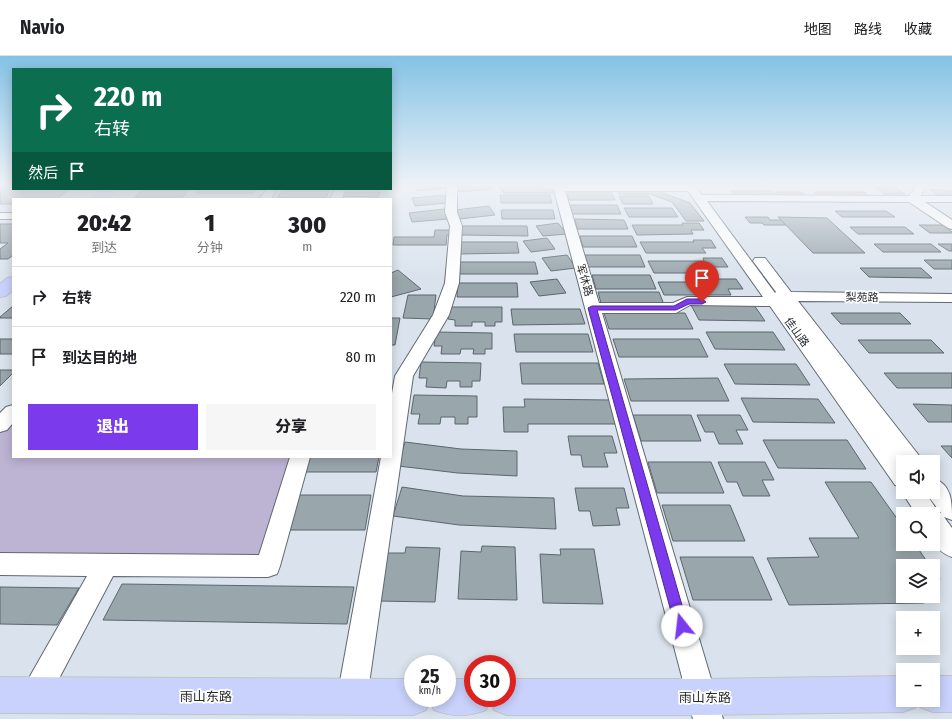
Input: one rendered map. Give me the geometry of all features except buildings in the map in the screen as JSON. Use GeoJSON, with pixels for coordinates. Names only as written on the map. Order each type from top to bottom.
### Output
{"type":"FeatureCollection","features":[{"type":"Feature","properties":{"kind":"main road"},"geometry":{"type":"LineString","coordinates":[[0,280],[12,270]]}},
{"type":"Feature","properties":{"kind":"main road"},"geometry":{"type":"LineString","coordinates":[[0,292],[12,283]]}},
{"type":"Feature","properties":{"kind":"main road","name":"雨山东路"},"geometry":{"type":"LineString","coordinates":[[516,698],[705,708],[896,694]]}},
{"type":"Feature","properties":{"kind":"main road"},"geometry":{"type":"LineString","coordinates":[[940,694],[952,694]]}},
{"type":"Feature","properties":{"kind":"main road","name":"雨山东路"},"geometry":{"type":"LineString","coordinates":[[0,695],[404,698]]}},
{"type":"Feature","properties":{"kind":"street"},"geometry":{"type":"LineString","coordinates":[[392,451],[404,376],[441,315],[452,283],[456,226],[453,217]]}},
{"type":"Feature","properties":{"kind":"street","name":"军休路"},"geometry":{"type":"LineString","coordinates":[[563,217],[592,308],[705,708]]}},
{"type":"Feature","properties":{"kind":"street","name":"佳山路"},"geometry":{"type":"LineString","coordinates":[[717,217],[778,298],[896,469]]}},
{"type":"Feature","properties":{"kind":"street"},"geometry":{"type":"LineString","coordinates":[[940,217],[952,225]]}},
{"type":"Feature","properties":{"kind":"street","name":"佳山路"},"geometry":{"type":"LineString","coordinates":[[778,298],[908,455]]}},
{"type":"Feature","properties":{"kind":"street","name":"梨苑路"},"geometry":{"type":"LineString","coordinates":[[592,308],[676,308],[687,302],[778,298],[952,298]]}},
{"type":"Feature","properties":{"kind":"street"},"geometry":{"type":"LineString","coordinates":[[0,425],[12,412]]}},
{"type":"Feature","properties":{"kind":"street"},"geometry":{"type":"LineString","coordinates":[[0,564],[268,566],[300,458]]}},
{"type":"Feature","properties":{"kind":"street"},"geometry":{"type":"LineString","coordinates":[[352,698],[391,458]]}},
{"type":"Feature","properties":{"kind":"street"},"geometry":{"type":"LineString","coordinates":[[940,495],[952,511]]}},
{"type":"Feature","properties":{"kind":"street"},"geometry":{"type":"LineString","coordinates":[[940,530],[952,547]]}},
{"type":"Feature","properties":{"kind":"street"},"geometry":{"type":"LineString","coordinates":[[35,695],[106,565]]}},
{"type":"Feature","properties":{"kind":"shaded area"},"geometry":{"type":"Polygon","coordinates":[[[12,417],[12,458],[290,458],[259,560],[0,558],[0,430],[12,417]]]}},
{"type":"Feature","properties":{"kind":"route"},"geometry":{"type":"LineString","coordinates":[[682,626],[592,308],[676,308],[687,302],[702,302]]}}]}
